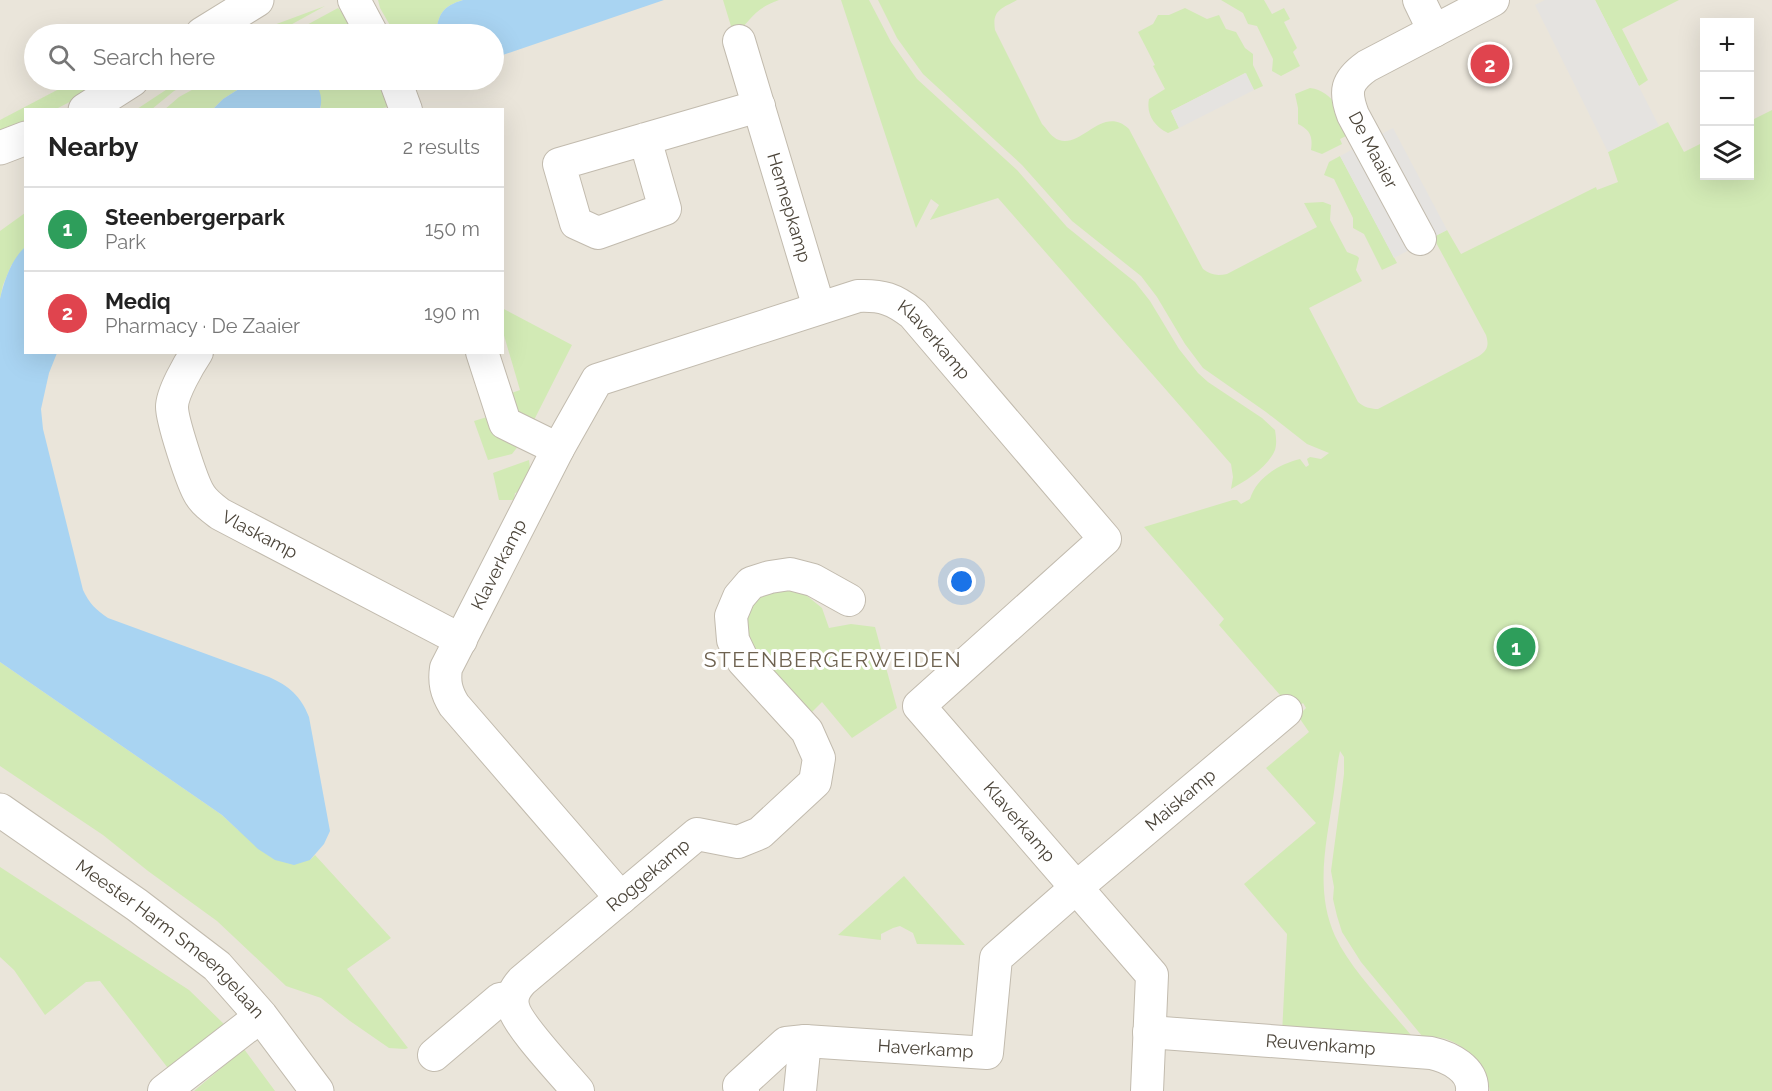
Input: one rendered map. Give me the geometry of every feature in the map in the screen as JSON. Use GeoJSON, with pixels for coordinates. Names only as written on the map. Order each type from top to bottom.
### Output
{"type":"FeatureCollection","features":[{"type":"Feature","properties":{"kind":"street"},"geometry":{"type":"LineString","coordinates":[[218,24],[257,0]]}},
{"type":"Feature","properties":{"kind":"street"},"geometry":{"type":"LineString","coordinates":[[354,0],[367,24]]}},
{"type":"Feature","properties":{"kind":"street"},"geometry":{"type":"LineString","coordinates":[[1419,0],[1434,31],[1494,0]]}},
{"type":"Feature","properties":{"kind":"street","name":"De Maaier"},"geometry":{"type":"LineString","coordinates":[[1420,239],[1353,115],[1347,93],[1350,83],[1367,66],[1434,31]]}},
{"type":"Feature","properties":{"kind":"street","name":"Hennepkamp"},"geometry":{"type":"LineString","coordinates":[[739,41],[819,308]]}},
{"type":"Feature","properties":{"kind":"street"},"geometry":{"type":"LineString","coordinates":[[87,108],[116,90]]}},
{"type":"Feature","properties":{"kind":"street"},"geometry":{"type":"LineString","coordinates":[[399,90],[405,108]]}},
{"type":"Feature","properties":{"kind":"street"},"geometry":{"type":"LineString","coordinates":[[645,139],[759,106]]}},
{"type":"Feature","properties":{"kind":"street"},"geometry":{"type":"LineString","coordinates":[[0,148],[24,139]]}},
{"type":"Feature","properties":{"kind":"street","name":"Klaverkamp"},"geometry":{"type":"LineString","coordinates":[[621,898],[454,705],[448,696],[444,678],[446,668],[558,449],[597,380],[858,296],[873,295],[887,298],[913,314],[1105,539],[919,706],[1152,975],[1147,1091]]}},
{"type":"Feature","properties":{"kind":"street","name":"Vlaskamp"},"geometry":{"type":"LineString","coordinates":[[195,354],[176,392],[172,407],[194,482],[198,493],[204,500],[220,514],[461,640]]}},
{"type":"Feature","properties":{"kind":"street"},"geometry":{"type":"LineString","coordinates":[[483,354],[505,423],[558,449]]}},
{"type":"Feature","properties":{"kind":"street","name":"Roggekamp"},"geometry":{"type":"LineString","coordinates":[[434,1055],[500,999],[512,998],[515,989],[522,981],[697,834],[738,842],[760,833],[815,782],[819,758],[807,731],[743,661],[733,640],[730,616],[739,597],[751,583],[790,574],[813,580],[849,600]]}},
{"type":"Feature","properties":{"kind":"street","name":"Maiskamp"},"geometry":{"type":"LineString","coordinates":[[1077,887],[1286,711]]}},
{"type":"Feature","properties":{"kind":"street","name":"Meester Harm Smeengelaan"},"geometry":{"type":"LineString","coordinates":[[0,810],[137,905],[217,966],[261,1016],[317,1091]]}},
{"type":"Feature","properties":{"kind":"street","name":"Haverkamp"},"geometry":{"type":"LineString","coordinates":[[743,1091],[739,1086],[786,1043],[805,1041],[987,1053],[996,958],[1077,887]]}},
{"type":"Feature","properties":{"kind":"street"},"geometry":{"type":"LineString","coordinates":[[512,998],[515,1015],[520,1023],[578,1091]]}},
{"type":"Feature","properties":{"kind":"street"},"geometry":{"type":"LineString","coordinates":[[164,1091],[261,1016]]}},
{"type":"Feature","properties":{"kind":"street","name":"Reuvenkamp"},"geometry":{"type":"LineString","coordinates":[[1149,1032],[1431,1053],[1450,1058],[1458,1064],[1473,1086],[1472,1091]]}},
{"type":"Feature","properties":{"kind":"street"},"geometry":{"type":"LineString","coordinates":[[800,1091],[805,1041]]}},
{"type":"Feature","properties":{"kind":"shaded area"},"geometry":{"type":"Polygon","coordinates":[[[0,0],[1772,0],[1772,1091],[0,1091],[0,0]]]}},
{"type":"Feature","properties":{"kind":"shaded area"},"geometry":{"type":"Polygon","coordinates":[[[1545,0],[1595,0],[1659,126],[1608,152],[1535,5],[1545,0]]]}},
{"type":"Feature","properties":{"kind":"shaded area"},"geometry":{"type":"Polygon","coordinates":[[[1246,73],[1254,90],[1179,128],[1171,111],[1246,73]]]}},
{"type":"Feature","properties":{"kind":"shaded area"},"geometry":{"type":"Polygon","coordinates":[[[1393,128],[1447,230],[1394,258],[1340,156],[1393,128]]]}},
{"type":"Feature","properties":{"kind":"green space"},"geometry":{"type":"Polygon","coordinates":[[[378,0],[463,0],[446,8],[438,24],[389,24],[378,0]]]}},
{"type":"Feature","properties":{"kind":"green space"},"geometry":{"type":"Polygon","coordinates":[[[723,0],[779,0],[759,11],[734,36],[723,0]]]}},
{"type":"Feature","properties":{"kind":"green space"},"geometry":{"type":"Polygon","coordinates":[[[841,0],[869,0],[891,42],[917,79],[1017,170],[1067,227],[1135,282],[1150,301],[1179,349],[1198,373],[1262,418],[1275,430],[1275,450],[1262,468],[1231,489],[1233,477],[1231,464],[998,198],[930,220],[939,205],[931,199],[916,228],[841,0]]]}},
{"type":"Feature","properties":{"kind":"green space"},"geometry":{"type":"Polygon","coordinates":[[[878,0],[1017,0],[996,14],[995,30],[1042,124],[1056,139],[1068,141],[1110,121],[1129,129],[1203,269],[1209,273],[1227,274],[1317,227],[1304,203],[1323,202],[1331,205],[1330,220],[1347,252],[1359,258],[1356,270],[1362,281],[1309,308],[1358,402],[1372,409],[1378,409],[1479,356],[1487,347],[1486,335],[1433,237],[1447,230],[1461,254],[1596,187],[1597,190],[1618,182],[1608,152],[1668,122],[1684,152],[1700,144],[1700,180],[1754,180],[1754,119],[1772,110],[1772,1091],[1490,1091],[1480,1066],[1462,1047],[1446,1039],[1422,1036],[1361,962],[1342,932],[1333,899],[1334,887],[1331,871],[1344,774],[1344,757],[1340,751],[1324,864],[1325,900],[1329,918],[1335,936],[1351,963],[1416,1041],[1282,1034],[1287,934],[1244,884],[1316,823],[1266,768],[1309,732],[1298,716],[1306,708],[1303,703],[1293,710],[1219,625],[1224,619],[1144,527],[1233,500],[1241,504],[1250,499],[1263,478],[1277,468],[1300,459],[1306,467],[1309,465],[1307,459],[1310,457],[1321,459],[1329,453],[1307,444],[1203,368],[1141,276],[1072,221],[1022,165],[923,74],[897,38],[878,0]]]}},
{"type":"Feature","properties":{"kind":"green space"},"geometry":{"type":"Polygon","coordinates":[[[1221,0],[1264,0],[1272,14],[1284,8],[1290,19],[1284,22],[1297,48],[1293,52],[1300,66],[1281,76],[1272,71],[1273,59],[1257,26],[1248,24],[1243,13],[1221,0]]]}},
{"type":"Feature","properties":{"kind":"green space"},"geometry":{"type":"Polygon","coordinates":[[[1595,0],[1679,0],[1622,29],[1648,80],[1639,86],[1595,0]]]}},
{"type":"Feature","properties":{"kind":"green space"},"geometry":{"type":"Polygon","coordinates":[[[325,6],[292,24],[277,24],[325,6]]]}},
{"type":"Feature","properties":{"kind":"green space"},"geometry":{"type":"Polygon","coordinates":[[[338,8],[351,24],[308,24],[338,8]]]}},
{"type":"Feature","properties":{"kind":"green space"},"geometry":{"type":"Polygon","coordinates":[[[1185,8],[1207,19],[1219,15],[1226,29],[1236,32],[1245,48],[1253,54],[1253,65],[1263,86],[1254,90],[1245,73],[1171,111],[1179,128],[1168,133],[1155,123],[1150,115],[1149,99],[1165,89],[1138,32],[1153,24],[1158,15],[1169,15],[1185,8]]]}},
{"type":"Feature","properties":{"kind":"green space"},"geometry":{"type":"Polygon","coordinates":[[[1310,88],[1325,94],[1336,104],[1352,133],[1340,139],[1342,144],[1322,154],[1311,150],[1310,134],[1298,124],[1295,94],[1310,88]]]}},
{"type":"Feature","properties":{"kind":"green space"},"geometry":{"type":"Polygon","coordinates":[[[57,90],[93,90],[58,108],[24,108],[24,126],[0,135],[0,120],[57,90]]]}},
{"type":"Feature","properties":{"kind":"green space"},"geometry":{"type":"Polygon","coordinates":[[[166,90],[176,90],[153,108],[139,108],[166,90]]]}},
{"type":"Feature","properties":{"kind":"green space"},"geometry":{"type":"Polygon","coordinates":[[[192,90],[237,90],[214,108],[166,108],[192,90]]]}},
{"type":"Feature","properties":{"kind":"green space"},"geometry":{"type":"Polygon","coordinates":[[[316,90],[385,90],[392,106],[383,108],[321,107],[316,90]]]}},
{"type":"Feature","properties":{"kind":"green space"},"geometry":{"type":"Polygon","coordinates":[[[1340,156],[1397,263],[1382,270],[1364,234],[1353,228],[1353,218],[1334,179],[1324,175],[1329,162],[1340,156]]]}},
{"type":"Feature","properties":{"kind":"green space"},"geometry":{"type":"Polygon","coordinates":[[[24,214],[24,248],[11,266],[0,299],[0,231],[24,214]]]}},
{"type":"Feature","properties":{"kind":"green space"},"geometry":{"type":"Polygon","coordinates":[[[504,309],[572,345],[531,426],[503,396],[520,390],[504,335],[504,309]]]}},
{"type":"Feature","properties":{"kind":"green space"},"geometry":{"type":"Polygon","coordinates":[[[487,417],[519,445],[512,454],[488,460],[474,421],[487,417]]]}},
{"type":"Feature","properties":{"kind":"green space"},"geometry":{"type":"Polygon","coordinates":[[[529,460],[531,476],[522,491],[515,493],[514,500],[499,500],[493,473],[529,460]]]}},
{"type":"Feature","properties":{"kind":"green space"},"geometry":{"type":"Polygon","coordinates":[[[796,587],[822,608],[829,628],[851,624],[875,627],[897,708],[852,738],[822,702],[805,719],[740,639],[740,611],[758,594],[796,587]]]}},
{"type":"Feature","properties":{"kind":"green space"},"geometry":{"type":"Polygon","coordinates":[[[0,662],[222,815],[238,830],[310,860],[315,855],[391,938],[347,969],[408,1048],[389,1048],[321,998],[286,986],[217,921],[103,835],[0,766],[0,662]]]}},
{"type":"Feature","properties":{"kind":"green space"},"geometry":{"type":"Polygon","coordinates":[[[0,867],[189,990],[227,1027],[171,1072],[100,981],[86,982],[45,1015],[14,970],[0,957],[0,867]]]}},
{"type":"Feature","properties":{"kind":"green space"},"geometry":{"type":"Polygon","coordinates":[[[904,876],[965,945],[917,944],[913,933],[900,926],[881,934],[881,940],[838,935],[904,876]]]}},
{"type":"Feature","properties":{"kind":"green space"},"geometry":{"type":"Polygon","coordinates":[[[244,1049],[275,1091],[194,1091],[244,1049]]]}},
{"type":"Feature","properties":{"kind":"water"},"geometry":{"type":"Polygon","coordinates":[[[463,0],[664,0],[504,55],[504,24],[438,24],[440,16],[451,5],[463,0]]]}},
{"type":"Feature","properties":{"kind":"water"},"geometry":{"type":"Polygon","coordinates":[[[237,90],[318,90],[321,101],[320,108],[214,108],[237,90]]]}},
{"type":"Feature","properties":{"kind":"water"},"geometry":{"type":"Polygon","coordinates":[[[24,248],[24,354],[57,354],[49,373],[41,409],[43,429],[83,590],[93,606],[108,618],[269,677],[283,684],[298,697],[309,717],[330,831],[324,844],[310,860],[294,865],[275,860],[258,849],[222,815],[0,662],[0,299],[16,258],[24,248]]]}},
{"type":"Feature","properties":{"kind":"place","name":"Mediq"},"geometry":{"type":"Point","coordinates":[1490,64]}},
{"type":"Feature","properties":{"kind":"place","name":"Steenbergerpark"},"geometry":{"type":"Point","coordinates":[1516,647]}},
{"type":"Feature","properties":{"kind":"district","name":"STEENBERGERWEIDEN"},"geometry":{"type":"Point","coordinates":[833,660]}}]}
